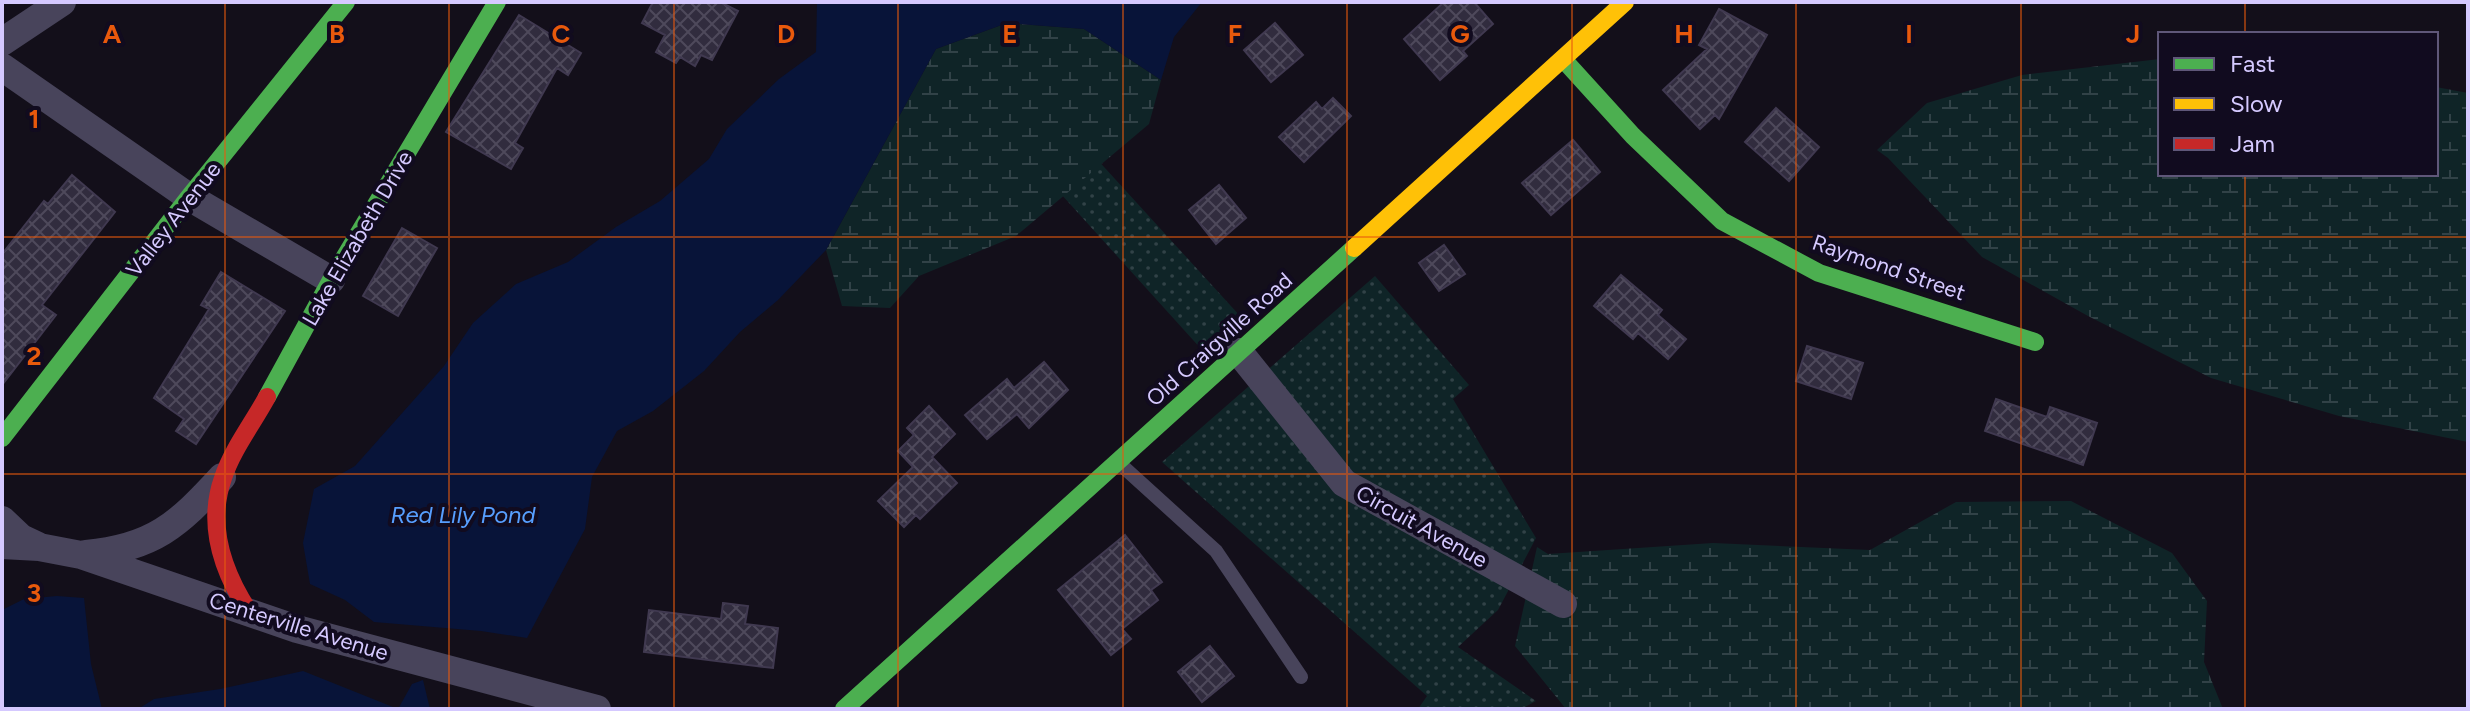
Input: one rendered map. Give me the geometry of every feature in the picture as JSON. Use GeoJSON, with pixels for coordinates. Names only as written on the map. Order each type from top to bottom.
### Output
{"type":"FeatureCollection","features":[{"type":"Feature","properties":{"kind":"street"},"geometry":{"type":"LineString","coordinates":[[2,42],[62,2]]}},
{"type":"Feature","properties":{"kind":"street","name":"Valley Avenue"},"geometry":{"type":"LineString","coordinates":[[2,438],[189,197],[346,2]]}},
{"type":"Feature","properties":{"kind":"street","name":"Lake Elizabeth Drive"},"geometry":{"type":"LineString","coordinates":[[81,555],[123,549],[155,537],[189,513],[223,477],[331,280],[497,2]]}},
{"type":"Feature","properties":{"kind":"street","name":"Old Craigville Road"},"geometry":{"type":"LineString","coordinates":[[844,709],[1625,2]]}},
{"type":"Feature","properties":{"kind":"street","name":"Raymond Street"},"geometry":{"type":"LineString","coordinates":[[1563,59],[1633,136],[1722,221],[1819,273],[2035,342]]}},
{"type":"Feature","properties":{"kind":"street"},"geometry":{"type":"LineString","coordinates":[[2,67],[189,197],[331,280]]}},
{"type":"Feature","properties":{"kind":"street","name":"Circuit Avenue"},"geometry":{"type":"LineString","coordinates":[[1239,352],[1344,483],[1563,604]]}},
{"type":"Feature","properties":{"kind":"street","name":"Lake Elizabeth Drive"},"geometry":{"type":"LineString","coordinates":[[223,477],[216,521],[217,545],[228,579],[249,612]]}},
{"type":"Feature","properties":{"kind":"street"},"geometry":{"type":"LineString","coordinates":[[2,520],[21,538],[39,547]]}},
{"type":"Feature","properties":{"kind":"street","name":"Centerville Avenue"},"geometry":{"type":"LineString","coordinates":[[2,545],[39,547],[81,555],[297,629],[597,709]]}},
{"type":"Feature","properties":{"kind":"lane"},"geometry":{"type":"LineString","coordinates":[[1119,463],[1216,551],[1301,677]]}},
{"type":"Feature","properties":{"kind":"green space"},"geometry":{"type":"Polygon","coordinates":[[[1007,23],[1084,29],[1161,80],[1149,124],[1016,236],[919,276],[890,308],[842,306],[826,250],[936,49],[1007,23]]]}},
{"type":"Feature","properties":{"kind":"green space"},"geometry":{"type":"Polygon","coordinates":[[[990,42],[1241,317],[1203,351],[946,67],[990,42]]]}},
{"type":"Feature","properties":{"kind":"green space"},"geometry":{"type":"Polygon","coordinates":[[[2158,59],[2158,176],[2438,176],[2438,87],[2468,93],[2468,442],[2339,416],[2211,378],[2088,316],[1982,257],[1877,150],[1927,103],[2022,75],[2158,59]]]}},
{"type":"Feature","properties":{"kind":"green space"},"geometry":{"type":"Polygon","coordinates":[[[1375,276],[1469,385],[1453,399],[1536,538],[1498,610],[1458,647],[1536,701],[1521,709],[1418,709],[1427,696],[1162,462],[1375,276]]]}},
{"type":"Feature","properties":{"kind":"green space"},"geometry":{"type":"Polygon","coordinates":[[[2071,501],[2172,553],[2207,601],[2204,662],[2223,709],[1566,709],[1515,646],[1537,547],[1548,554],[1713,543],[1870,550],[1956,502],[2071,501]]]}},
{"type":"Feature","properties":{"kind":"water","name":"Red Lily Pond"},"geometry":{"type":"Polygon","coordinates":[[[817,2],[1202,2],[1174,37],[1161,80],[1084,29],[1007,23],[936,49],[826,250],[704,371],[653,411],[617,431],[592,477],[585,529],[527,638],[374,622],[345,600],[310,584],[303,543],[314,489],[355,466],[444,366],[473,323],[516,284],[568,262],[616,227],[660,201],[709,159],[727,129],[779,79],[816,52],[817,2]]]}},
{"type":"Feature","properties":{"kind":"water"},"geometry":{"type":"Polygon","coordinates":[[[57,596],[84,598],[91,664],[102,709],[2,709],[2,610],[24,599],[57,596]]]}},
{"type":"Feature","properties":{"kind":"water"},"geometry":{"type":"Polygon","coordinates":[[[303,671],[398,709],[138,709],[154,699],[303,671]]]}},
{"type":"Feature","properties":{"kind":"water"},"geometry":{"type":"Polygon","coordinates":[[[423,680],[430,709],[398,709],[412,684],[423,680]]]}},
{"type":"Feature","properties":{"kind":"building"},"geometry":{"type":"Polygon","coordinates":[[[653,2],[720,2],[738,11],[712,60],[701,55],[695,66],[680,57],[676,63],[656,52],[665,35],[642,23],[653,2]]]}},
{"type":"Feature","properties":{"kind":"building"},"geometry":{"type":"Polygon","coordinates":[[[1444,2],[1474,2],[1493,24],[1463,51],[1467,56],[1440,80],[1404,39],[1444,2]]]}},
{"type":"Feature","properties":{"kind":"building"},"geometry":{"type":"Polygon","coordinates":[[[1719,9],[1767,35],[1719,119],[1715,115],[1700,129],[1663,90],[1707,49],[1699,45],[1719,9]]]}},
{"type":"Feature","properties":{"kind":"building"},"geometry":{"type":"Polygon","coordinates":[[[519,15],[581,53],[568,75],[557,68],[515,143],[523,148],[511,169],[446,132],[519,15]]]}},
{"type":"Feature","properties":{"kind":"building"},"geometry":{"type":"Polygon","coordinates":[[[1275,23],[1303,55],[1271,82],[1244,50],[1275,23]]]}},
{"type":"Feature","properties":{"kind":"building"},"geometry":{"type":"Polygon","coordinates":[[[1333,98],[1351,116],[1304,162],[1279,137],[1316,102],[1322,109],[1333,98]]]}},
{"type":"Feature","properties":{"kind":"building"},"geometry":{"type":"Polygon","coordinates":[[[1776,108],[1819,147],[1789,181],[1745,142],[1776,108]]]}},
{"type":"Feature","properties":{"kind":"building"},"geometry":{"type":"Polygon","coordinates":[[[1573,140],[1600,172],[1551,215],[1522,183],[1573,140]]]}},
{"type":"Feature","properties":{"kind":"building"},"geometry":{"type":"Polygon","coordinates":[[[72,175],[115,212],[42,305],[56,315],[2,385],[2,254],[44,201],[48,204],[72,175]]]}},
{"type":"Feature","properties":{"kind":"building"},"geometry":{"type":"Polygon","coordinates":[[[1219,185],[1246,218],[1216,244],[1189,210],[1219,185]]]}},
{"type":"Feature","properties":{"kind":"building"},"geometry":{"type":"Polygon","coordinates":[[[402,228],[437,248],[398,316],[363,296],[402,228]]]}},
{"type":"Feature","properties":{"kind":"building"},"geometry":{"type":"Polygon","coordinates":[[[1444,245],[1465,274],[1439,291],[1419,263],[1444,245]]]}},
{"type":"Feature","properties":{"kind":"building"},"geometry":{"type":"Polygon","coordinates":[[[221,272],[285,311],[196,444],[176,431],[184,419],[154,398],[209,309],[201,305],[221,272]]]}},
{"type":"Feature","properties":{"kind":"building"},"geometry":{"type":"Polygon","coordinates":[[[1621,275],[1662,310],[1658,315],[1686,339],[1668,359],[1638,333],[1633,339],[1594,306],[1621,275]]]}},
{"type":"Feature","properties":{"kind":"building"},"geometry":{"type":"Polygon","coordinates":[[[1807,346],[1863,363],[1851,399],[1796,381],[1807,346]]]}},
{"type":"Feature","properties":{"kind":"building"},"geometry":{"type":"Polygon","coordinates":[[[1044,362],[1068,390],[1029,428],[1017,414],[987,439],[965,415],[1007,379],[1014,388],[1044,362]]]}},
{"type":"Feature","properties":{"kind":"building"},"geometry":{"type":"Polygon","coordinates":[[[1996,399],[2047,417],[2050,407],[2097,423],[2083,465],[1985,431],[1996,399]]]}},
{"type":"Feature","properties":{"kind":"building"},"geometry":{"type":"Polygon","coordinates":[[[929,406],[955,434],[932,457],[957,483],[920,519],[916,515],[904,527],[878,501],[913,467],[898,451],[914,435],[907,428],[929,406]]]}},
{"type":"Feature","properties":{"kind":"building"},"geometry":{"type":"Polygon","coordinates":[[[1125,535],[1162,582],[1151,590],[1158,600],[1122,629],[1131,639],[1111,655],[1058,590],[1125,535]]]}},
{"type":"Feature","properties":{"kind":"building"},"geometry":{"type":"Polygon","coordinates":[[[723,603],[748,606],[745,624],[778,628],[773,668],[644,652],[649,610],[721,619],[723,603]]]}},
{"type":"Feature","properties":{"kind":"building"},"geometry":{"type":"Polygon","coordinates":[[[1210,646],[1234,676],[1202,702],[1178,672],[1210,646]]]}},
{"type":"Feature","properties":{"kind":"traffic: fast"},"geometry":{"type":"LineString","coordinates":[[2,438],[189,197],[346,2]]}},
{"type":"Feature","properties":{"kind":"traffic: fast"},"geometry":{"type":"LineString","coordinates":[[267,397],[331,280],[497,2]]}},
{"type":"Feature","properties":{"kind":"traffic: fast"},"geometry":{"type":"LineString","coordinates":[[1563,59],[1633,136],[1722,221],[1819,273],[2035,342]]}},
{"type":"Feature","properties":{"kind":"traffic: fast"},"geometry":{"type":"LineString","coordinates":[[844,709],[1354,248]]}},
{"type":"Feature","properties":{"kind":"traffic: slow"},"geometry":{"type":"LineString","coordinates":[[1354,248],[1625,2]]}},
{"type":"Feature","properties":{"kind":"traffic: jam"},"geometry":{"type":"LineString","coordinates":[[249,612],[225,565],[216,514],[227,468],[267,397]]}}]}
